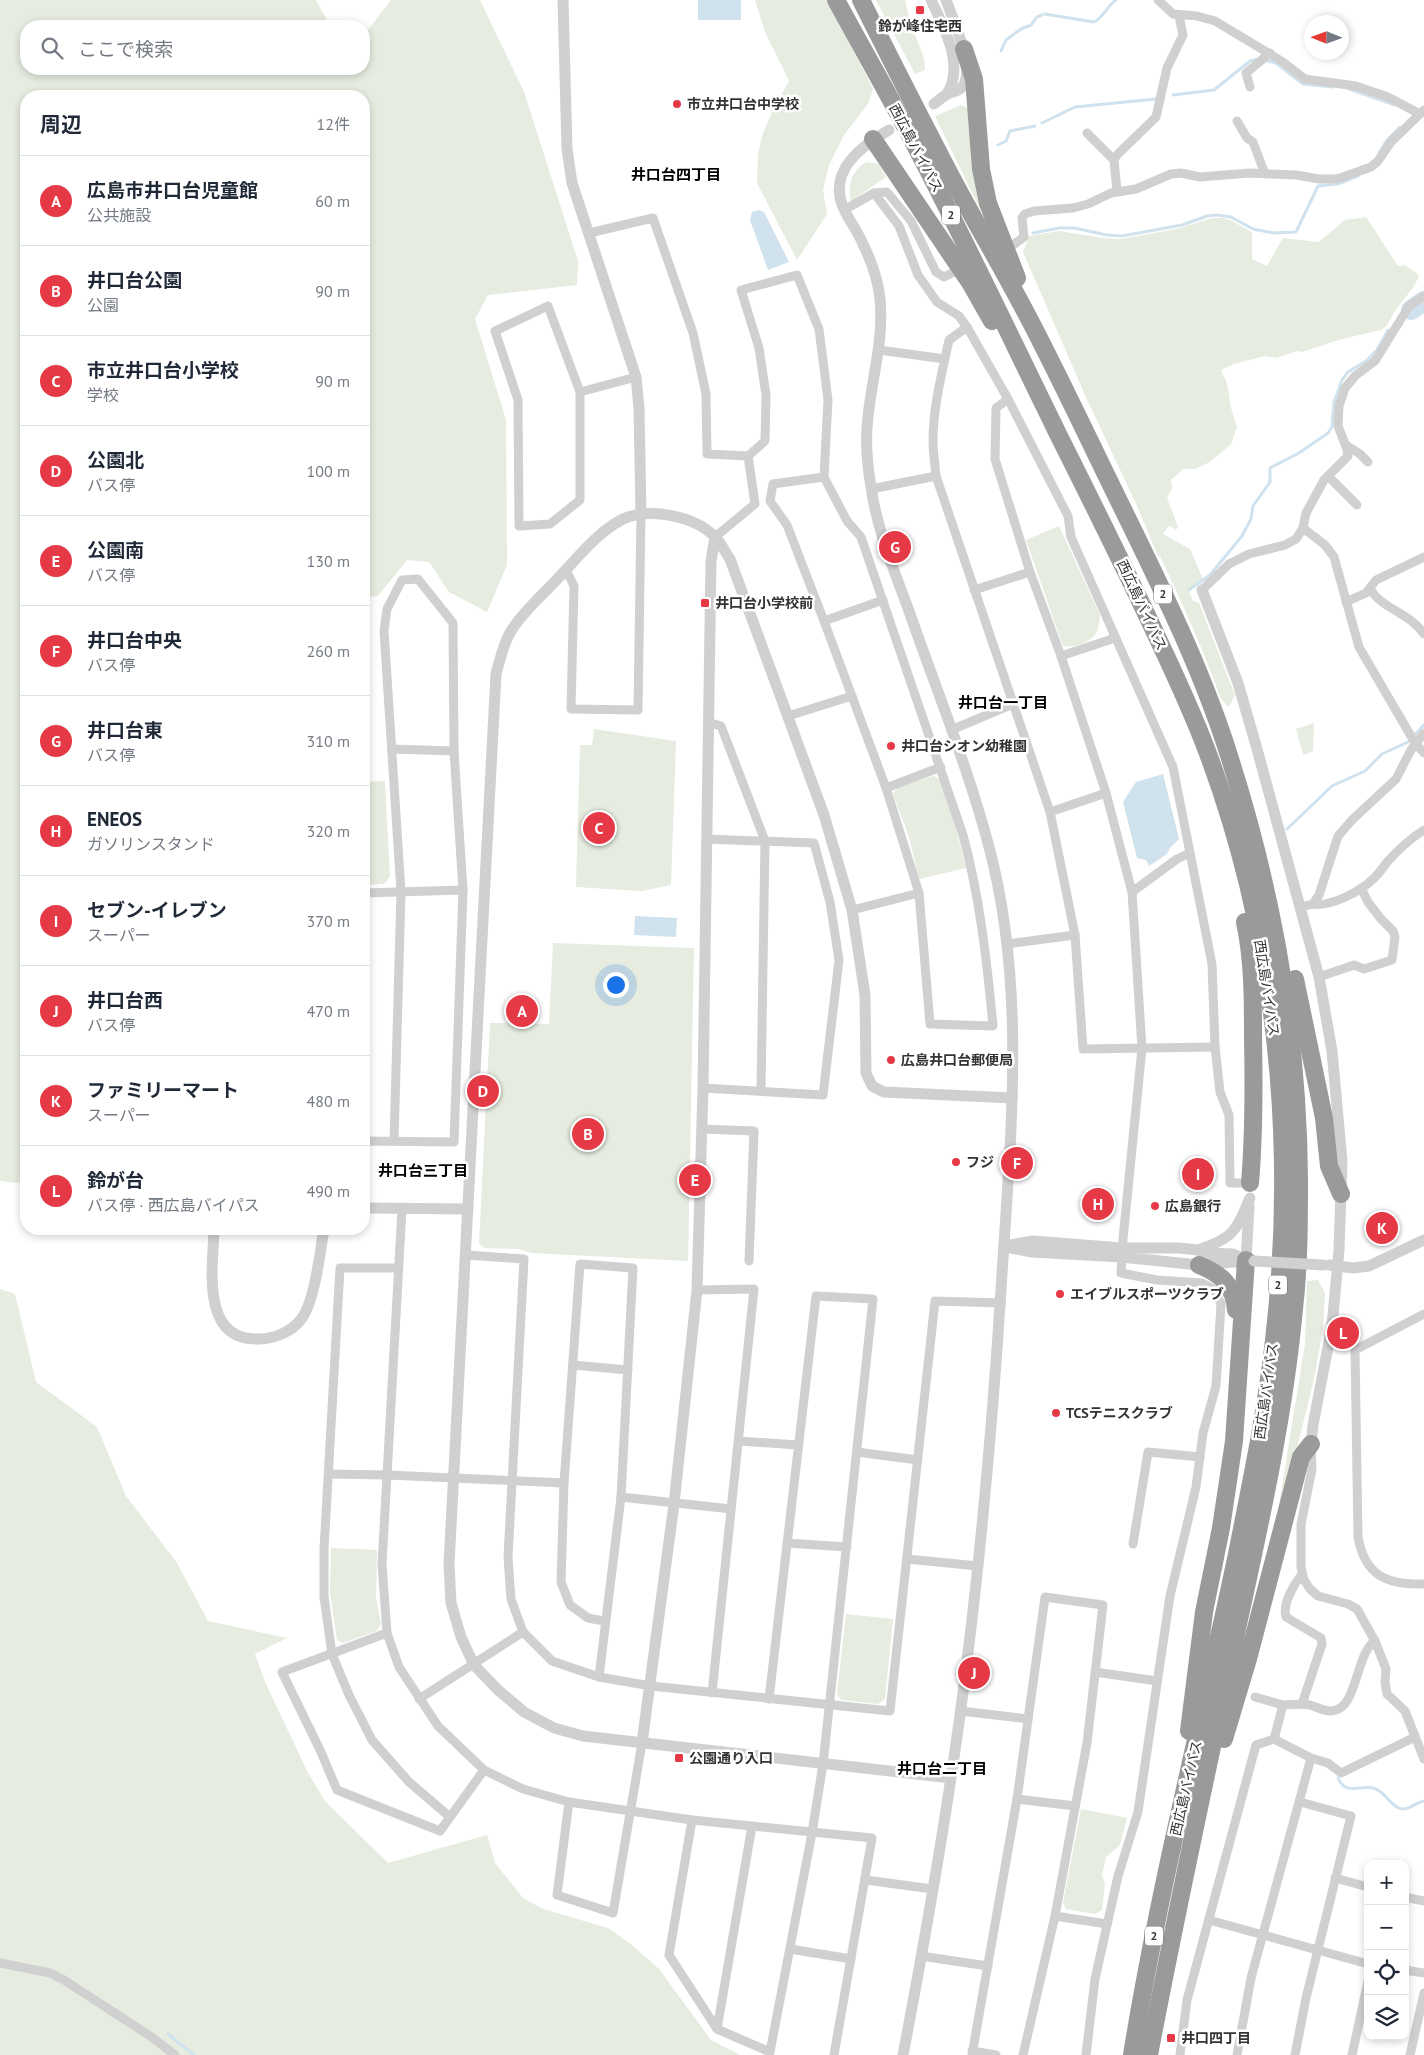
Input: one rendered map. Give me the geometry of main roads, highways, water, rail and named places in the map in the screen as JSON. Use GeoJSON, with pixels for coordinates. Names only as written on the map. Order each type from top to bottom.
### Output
{"type":"FeatureCollection","features":[{"type":"Feature","properties":{"kind":"highway","name":"西広島バイパス"},"geometry":{"type":"LineString","coordinates":[[836,0],[917,148],[1126,572],[1207,751],[1238,845],[1249,890],[1274,1027],[1283,1169],[1281,1245],[1274,1338],[1255,1466],[1200,1728],[1178,1818],[1132,2055]]}},
{"type":"Feature","properties":{"kind":"highway","name":"西広島バイパス"},"geometry":{"type":"LineString","coordinates":[[861,0],[951,175],[1042,343],[1145,555],[1198,674],[1230,758],[1258,856],[1274,928],[1287,1002],[1296,1085],[1299,1243],[1294,1309],[1278,1428],[1193,1829],[1149,2055]]}},
{"type":"Feature","properties":{"kind":"highway"},"geometry":{"type":"LineString","coordinates":[[964,49],[974,79],[980,169],[988,203],[1034,316],[1042,343]]}},
{"type":"Feature","properties":{"kind":"highway"},"geometry":{"type":"LineString","coordinates":[[873,139],[971,284],[1020,373],[1058,434]]}},
{"type":"Feature","properties":{"kind":"highway"},"geometry":{"type":"LineString","coordinates":[[1207,751],[1248,936],[1253,1007],[1254,1085],[1250,1191]]}},
{"type":"Feature","properties":{"kind":"highway"},"geometry":{"type":"LineString","coordinates":[[1258,856],[1286,941],[1324,1118],[1329,1166],[1341,1194]]}},
{"type":"Feature","properties":{"kind":"highway"},"geometry":{"type":"LineString","coordinates":[[1198,1257],[1222,1276],[1232,1289],[1240,1348]]}},
{"type":"Feature","properties":{"kind":"highway"},"geometry":{"type":"LineString","coordinates":[[1178,1818],[1204,1612],[1221,1528],[1234,1441],[1240,1348],[1250,1260]]}},
{"type":"Feature","properties":{"kind":"highway"},"geometry":{"type":"LineString","coordinates":[[1193,1829],[1248,1659],[1301,1457],[1311,1444]]}},
{"type":"Feature","properties":{"kind":"water"},"geometry":{"type":"Polygon","coordinates":[[[698,0],[741,0],[741,20],[698,20],[698,0]]]}},
{"type":"Feature","properties":{"kind":"water"},"geometry":{"type":"Polygon","coordinates":[[[759,210],[764,212],[789,262],[768,270],[750,220],[752,212],[759,210]]]}},
{"type":"Feature","properties":{"kind":"water"},"geometry":{"type":"Polygon","coordinates":[[[1163,774],[1179,839],[1167,854],[1149,866],[1146,860],[1137,858],[1123,802],[1136,782],[1163,774]]]}},
{"type":"Feature","properties":{"kind":"water"},"geometry":{"type":"Polygon","coordinates":[[[635,916],[677,918],[676,937],[634,935],[635,916]]]}},
{"type":"Feature","properties":{"kind":"waterway"},"geometry":{"type":"LineString","coordinates":[[1045,14],[1094,22],[1116,0]]}},
{"type":"Feature","properties":{"kind":"waterway"},"geometry":{"type":"LineString","coordinates":[[1001,51],[1006,40],[1021,29],[1031,25],[1037,17],[1042,15]]}},
{"type":"Feature","properties":{"kind":"waterway"},"geometry":{"type":"LineString","coordinates":[[1173,95],[1214,90],[1250,61],[1258,59]]}},
{"type":"Feature","properties":{"kind":"waterway"},"geometry":{"type":"LineString","coordinates":[[1264,60],[1276,63],[1303,84],[1333,87]]}},
{"type":"Feature","properties":{"kind":"waterway"},"geometry":{"type":"LineString","coordinates":[[1349,89],[1395,105]]}},
{"type":"Feature","properties":{"kind":"waterway"},"geometry":{"type":"LineString","coordinates":[[1042,123],[1075,107],[1156,99]]}},
{"type":"Feature","properties":{"kind":"waterway"},"geometry":{"type":"LineString","coordinates":[[998,145],[1006,141],[1010,131],[1035,126]]}},
{"type":"Feature","properties":{"kind":"waterway"},"geometry":{"type":"LineString","coordinates":[[1379,153],[1387,140],[1400,127]]}},
{"type":"Feature","properties":{"kind":"waterway"},"geometry":{"type":"LineString","coordinates":[[1033,233],[1059,228],[1074,228],[1122,236],[1182,225],[1207,216],[1217,215],[1231,217],[1253,229],[1273,233],[1296,232],[1318,186],[1338,184],[1358,176]]}},
{"type":"Feature","properties":{"kind":"waterway"},"geometry":{"type":"LineString","coordinates":[[1411,310],[1424,301]]}},
{"type":"Feature","properties":{"kind":"waterway"},"geometry":{"type":"LineString","coordinates":[[1189,590],[1210,575],[1242,536],[1251,519],[1253,506],[1270,482],[1270,468],[1299,453],[1328,433],[1332,427],[1334,402],[1342,380],[1348,372],[1366,361],[1377,350],[1388,330]]}},
{"type":"Feature","properties":{"kind":"waterway"},"geometry":{"type":"LineString","coordinates":[[1287,829],[1332,786],[1365,771],[1382,754],[1408,742],[1424,725]]}},
{"type":"Feature","properties":{"kind":"waterway"},"geometry":{"type":"LineString","coordinates":[[1338,1778],[1345,1787],[1353,1789],[1373,1788],[1381,1792],[1398,1808],[1407,1808],[1424,1801]]}},
{"type":"Feature","properties":{"kind":"waterway"},"geometry":{"type":"LineString","coordinates":[[168,2034],[194,2055]]}},
{"type":"Feature","properties":{"kind":"place","name":"鈴が峰住宅西"},"geometry":{"type":"Point","coordinates":[920,10]}},
{"type":"Feature","properties":{"kind":"place","name":"市立井口台中学校"},"geometry":{"type":"Point","coordinates":[677,104]}},
{"type":"Feature","properties":{"kind":"place","name":"井口台東"},"geometry":{"type":"Point","coordinates":[895,547]}},
{"type":"Feature","properties":{"kind":"place","name":"井口台小学校前"},"geometry":{"type":"Point","coordinates":[705,603]}},
{"type":"Feature","properties":{"kind":"place","name":"井口台シオン幼稚園"},"geometry":{"type":"Point","coordinates":[891,746]}},
{"type":"Feature","properties":{"kind":"place","name":"市立井口台小学校"},"geometry":{"type":"Point","coordinates":[599,828]}},
{"type":"Feature","properties":{"kind":"place","name":"広島市井口台児童館"},"geometry":{"type":"Point","coordinates":[522,1011]}},
{"type":"Feature","properties":{"kind":"place","name":"広島井口台郵便局"},"geometry":{"type":"Point","coordinates":[891,1060]}},
{"type":"Feature","properties":{"kind":"place","name":"公園北"},"geometry":{"type":"Point","coordinates":[483,1091]}},
{"type":"Feature","properties":{"kind":"place","name":"井口台公園"},"geometry":{"type":"Point","coordinates":[588,1134]}},
{"type":"Feature","properties":{"kind":"place","name":"フジ"},"geometry":{"type":"Point","coordinates":[956,1162]}},
{"type":"Feature","properties":{"kind":"place","name":"井口台中央"},"geometry":{"type":"Point","coordinates":[1017,1163]}},
{"type":"Feature","properties":{"kind":"place","name":"セブン-イレブン"},"geometry":{"type":"Point","coordinates":[1198,1174]}},
{"type":"Feature","properties":{"kind":"place","name":"公園南"},"geometry":{"type":"Point","coordinates":[695,1180]}},
{"type":"Feature","properties":{"kind":"place","name":"ENEOS"},"geometry":{"type":"Point","coordinates":[1098,1204]}},
{"type":"Feature","properties":{"kind":"place","name":"広島銀行"},"geometry":{"type":"Point","coordinates":[1155,1206]}},
{"type":"Feature","properties":{"kind":"place","name":"ファミリーマート"},"geometry":{"type":"Point","coordinates":[1382,1228]}},
{"type":"Feature","properties":{"kind":"place","name":"エイブルスポーツクラブ"},"geometry":{"type":"Point","coordinates":[1060,1294]}},
{"type":"Feature","properties":{"kind":"place","name":"鈴が台"},"geometry":{"type":"Point","coordinates":[1343,1333]}},
{"type":"Feature","properties":{"kind":"place","name":"TCSテニスクラブ"},"geometry":{"type":"Point","coordinates":[1056,1413]}},
{"type":"Feature","properties":{"kind":"place","name":"井口台西"},"geometry":{"type":"Point","coordinates":[974,1673]}},
{"type":"Feature","properties":{"kind":"place","name":"公園通り入口"},"geometry":{"type":"Point","coordinates":[679,1758]}},
{"type":"Feature","properties":{"kind":"place","name":"井口四丁目"},"geometry":{"type":"Point","coordinates":[1171,2038]}},
{"type":"Feature","properties":{"kind":"district","name":"井口台四丁目"},"geometry":{"type":"Point","coordinates":[676,175]}},
{"type":"Feature","properties":{"kind":"district","name":"井口台一丁目"},"geometry":{"type":"Point","coordinates":[1003,703]}},
{"type":"Feature","properties":{"kind":"district","name":"井口台三丁目"},"geometry":{"type":"Point","coordinates":[423,1171]}},
{"type":"Feature","properties":{"kind":"district","name":"井口台二丁目"},"geometry":{"type":"Point","coordinates":[942,1769]}}]}
